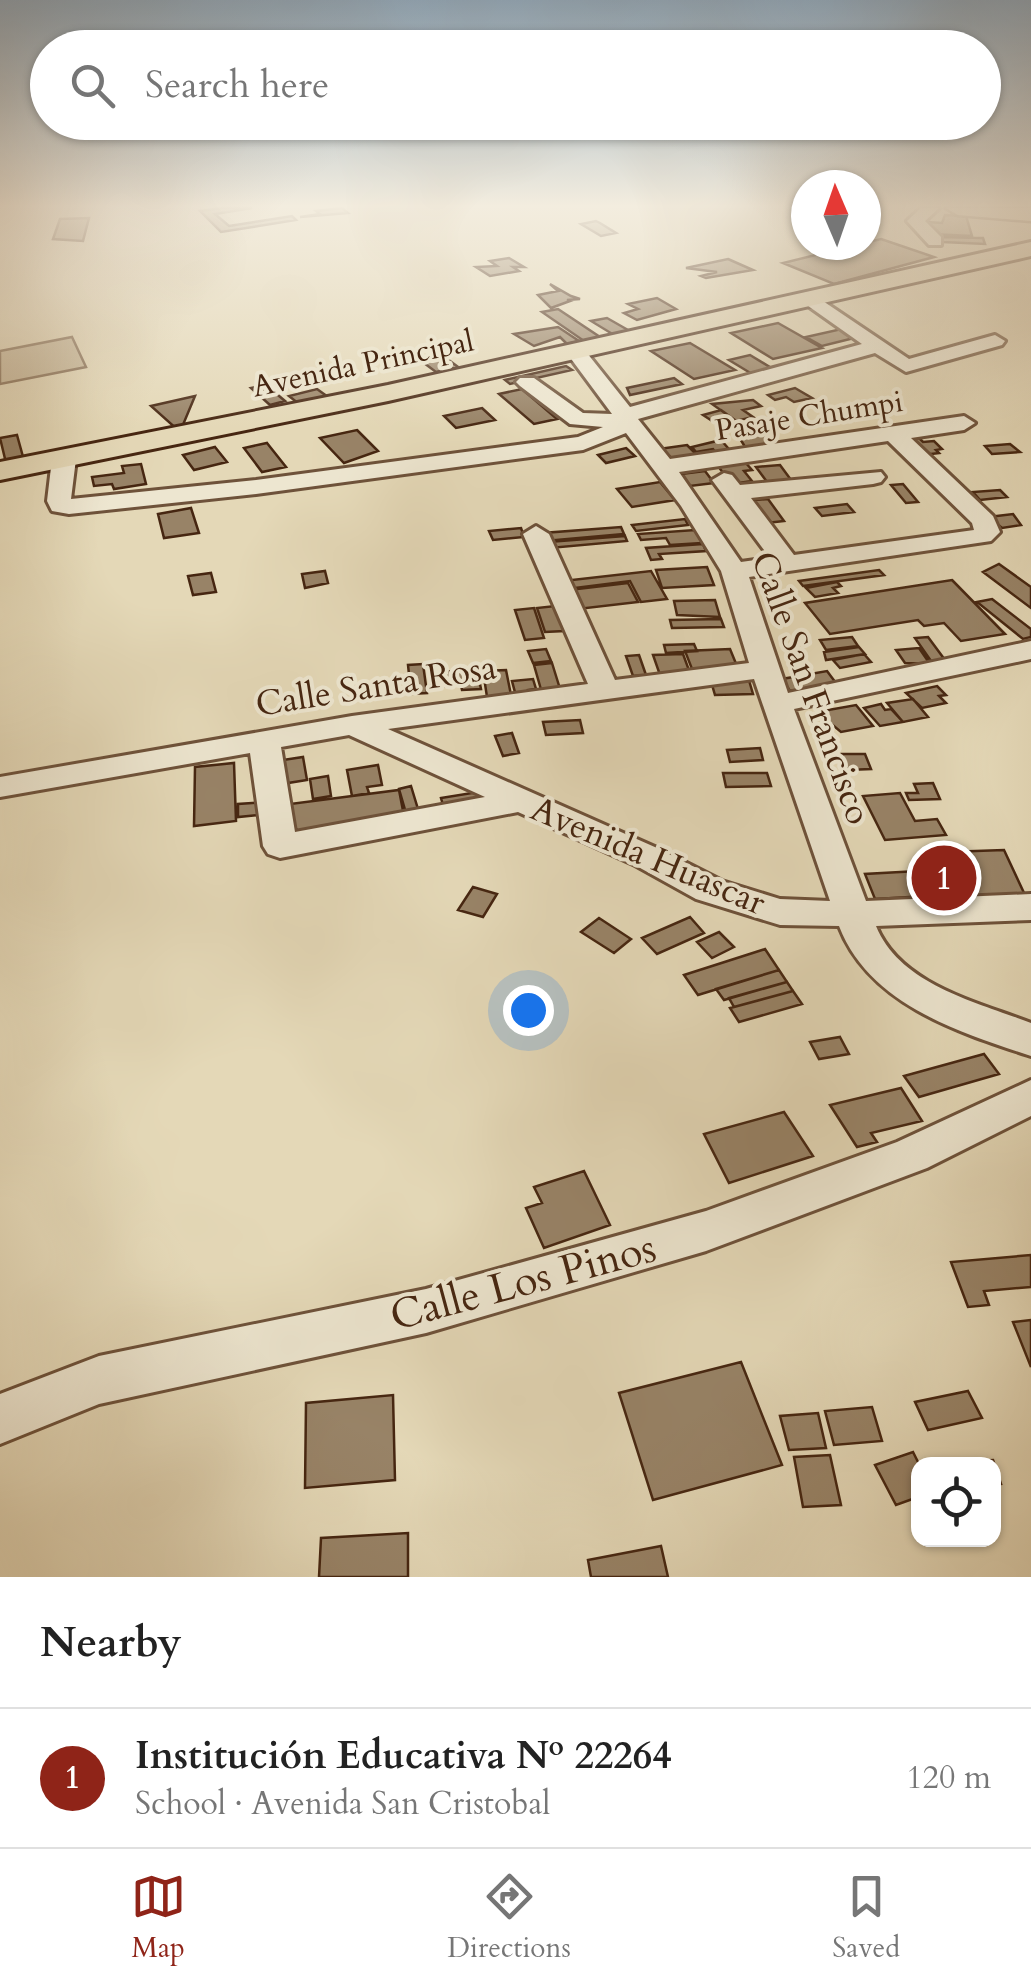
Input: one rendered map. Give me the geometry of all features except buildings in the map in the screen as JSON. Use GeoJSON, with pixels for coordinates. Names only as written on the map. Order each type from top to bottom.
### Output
{"type":"FeatureCollection","features":[{"type":"Feature","properties":{"kind":"main road","name":"Avenida Principal"},"geometry":{"type":"LineString","coordinates":[[0,471],[576,352],[888,282]]}},
{"type":"Feature","properties":{"kind":"street"},"geometry":{"type":"LineString","coordinates":[[812,299],[902,364],[917,366],[995,341]]}},
{"type":"Feature","properties":{"kind":"street"},"geometry":{"type":"LineString","coordinates":[[527,382],[578,419],[601,423],[626,420],[878,346]]}},
{"type":"Feature","properties":{"kind":"street","name":"Calle San Francisco"},"geometry":{"type":"LineString","coordinates":[[576,352],[692,504],[734,571],[853,914]]}},
{"type":"Feature","properties":{"kind":"street"},"geometry":{"type":"LineString","coordinates":[[64,459],[59,501],[61,506],[70,507],[256,487],[583,443],[626,420]]}},
{"type":"Feature","properties":{"kind":"street","name":"Pasaje Chumpi"},"geometry":{"type":"LineString","coordinates":[[663,467],[964,423]]}},
{"type":"Feature","properties":{"kind":"street"},"geometry":{"type":"LineString","coordinates":[[734,571],[982,536],[989,528],[984,522],[893,433]]}},
{"type":"Feature","properties":{"kind":"street"},"geometry":{"type":"LineString","coordinates":[[709,461],[788,564]]}},
{"type":"Feature","properties":{"kind":"street"},"geometry":{"type":"LineString","coordinates":[[734,492],[873,477]]}},
{"type":"Feature","properties":{"kind":"street"},"geometry":{"type":"LineString","coordinates":[[536,534],[605,690]]}},
{"type":"Feature","properties":{"kind":"street"},"geometry":{"type":"LineString","coordinates":[[777,704],[1031,650]]}},
{"type":"Feature","properties":{"kind":"street","name":"Calle Santa Rosa"},"geometry":{"type":"LineString","coordinates":[[0,787],[352,725],[766,669]]}},
{"type":"Feature","properties":{"kind":"street","name":"Avenida Huascar"},"geometry":{"type":"LineString","coordinates":[[352,725],[645,856],[709,890],[752,906],[780,912],[853,914],[1031,907]]}},
{"type":"Feature","properties":{"kind":"street"},"geometry":{"type":"LineString","coordinates":[[264,740],[280,846],[520,801]]}},
{"type":"Feature","properties":{"kind":"street"},"geometry":{"type":"LineString","coordinates":[[853,914],[875,960],[896,979],[1031,1040]]}},
{"type":"Feature","properties":{"kind":"street","name":"Calle Los Pinos"},"geometry":{"type":"LineString","coordinates":[[0,1419],[99,1380],[426,1312],[706,1231],[912,1155],[1031,1097]]}},
{"type":"Feature","properties":{"kind":"shaded area"},"geometry":{"type":"Polygon","coordinates":[[[72,337],[86,367],[0,384],[0,351],[72,337]]]}},
{"type":"Feature","properties":{"kind":"place","name":"Institución Educativa Nº 22264"},"geometry":{"type":"Point","coordinates":[944,878]}}]}
